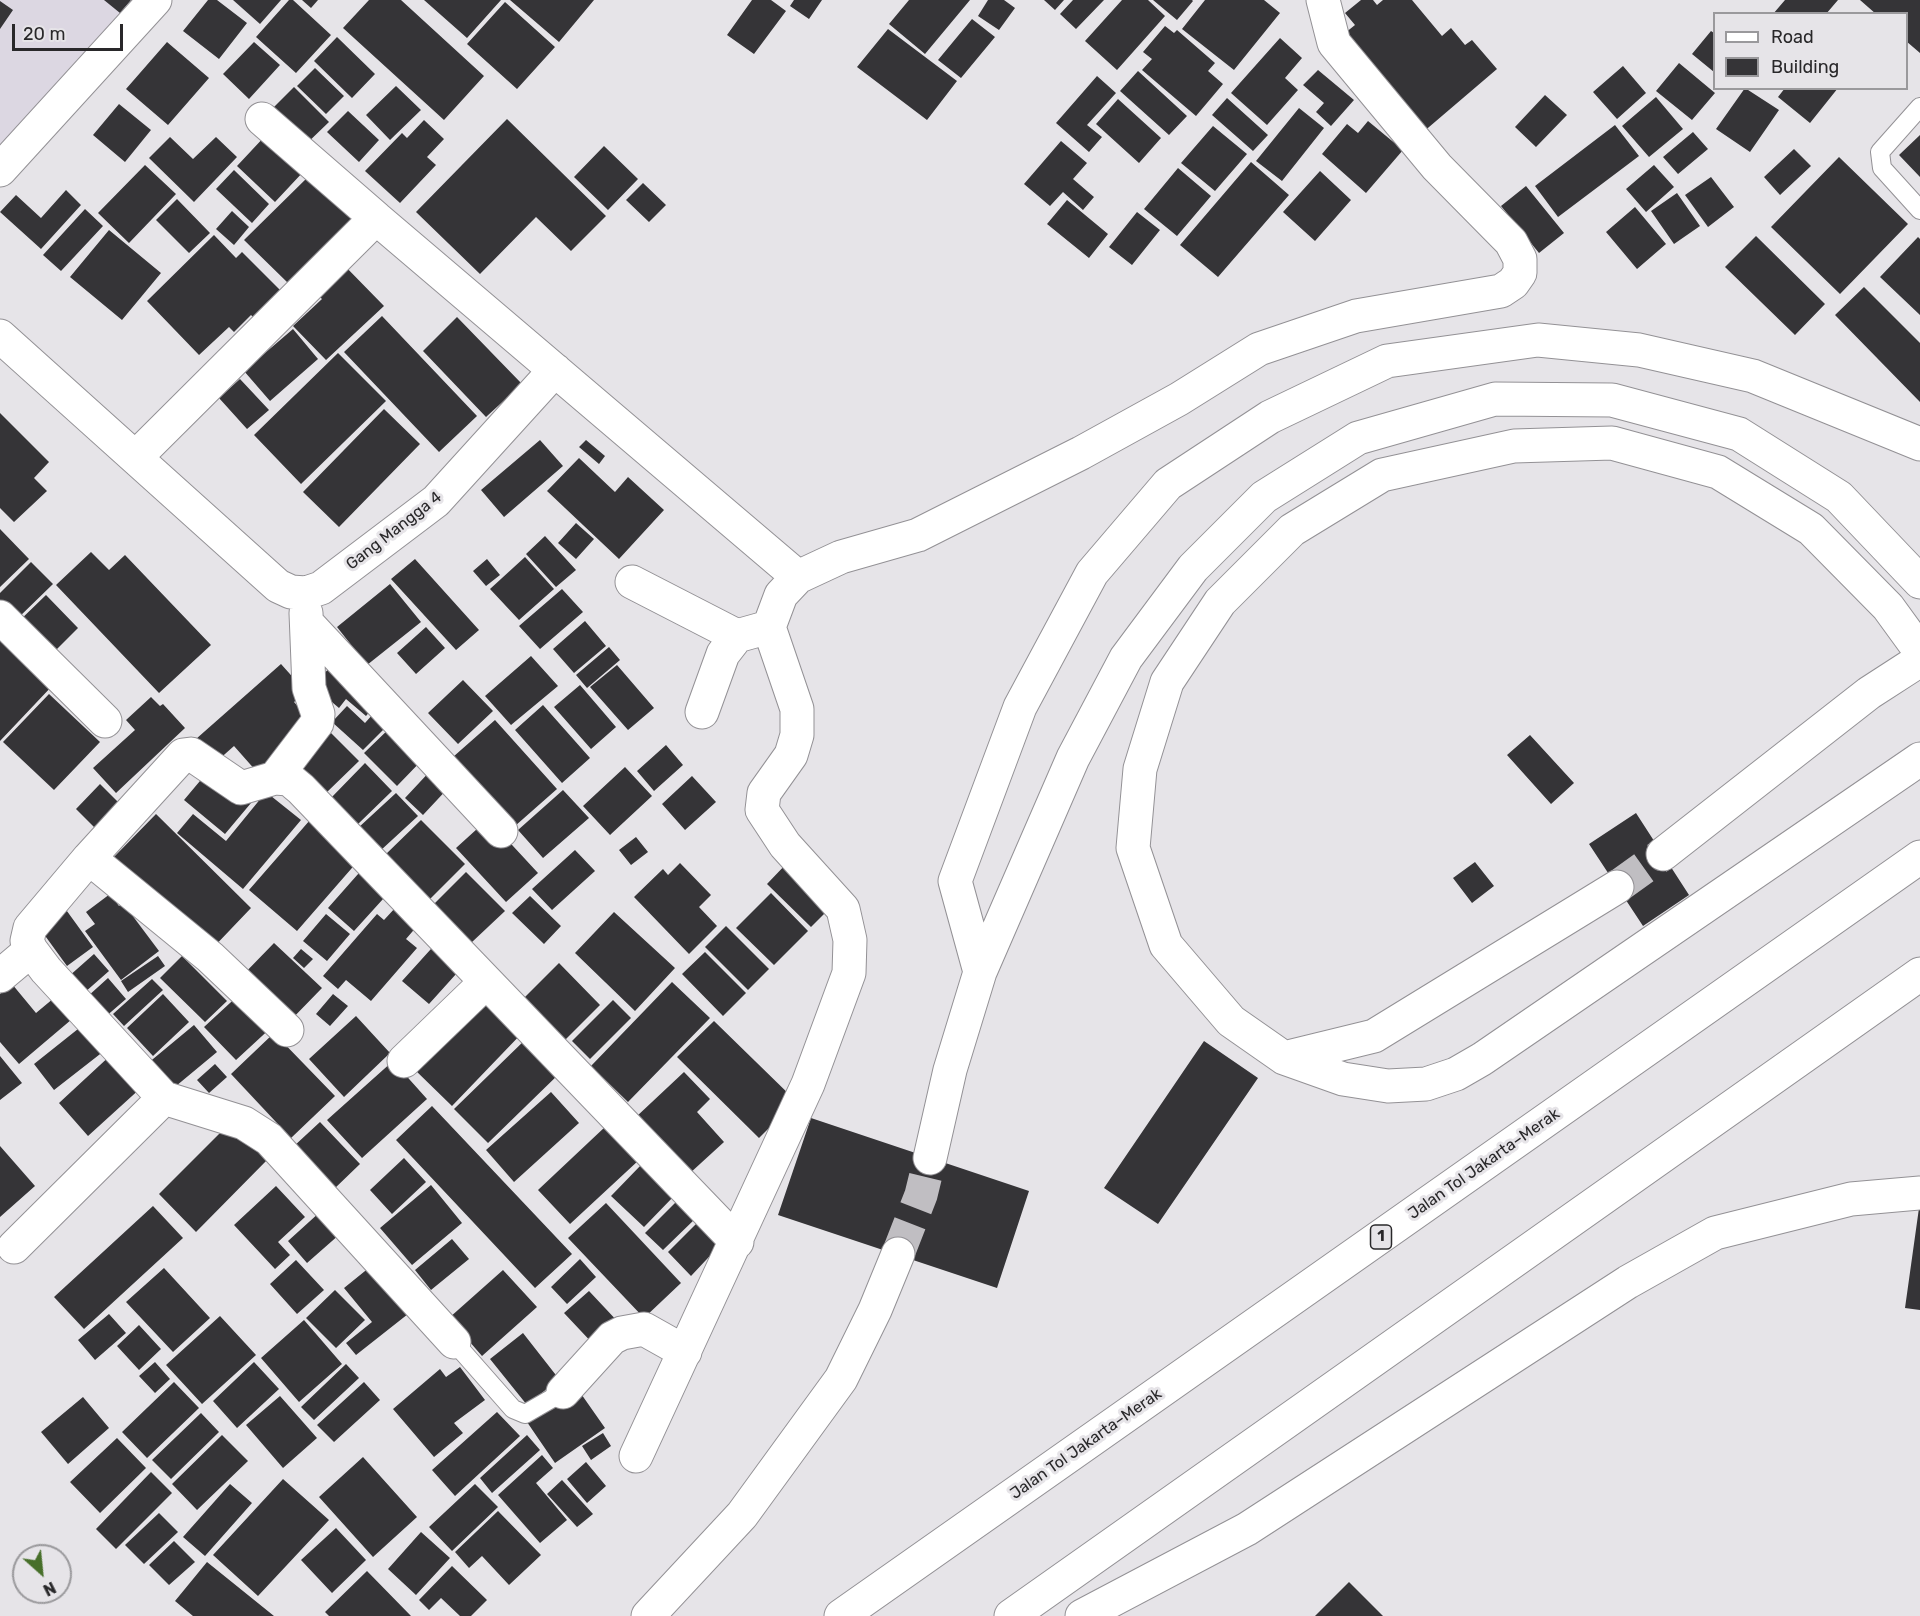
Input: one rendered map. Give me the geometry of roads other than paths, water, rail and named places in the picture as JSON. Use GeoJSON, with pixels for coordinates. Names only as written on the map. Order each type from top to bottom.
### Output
{"type":"FeatureCollection","features":[{"type":"Feature","properties":{"kind":"main road"},"geometry":{"type":"LineString","coordinates":[[0,170],[155,0]]}},
{"type":"Feature","properties":{"kind":"main road"},"geometry":{"type":"LineString","coordinates":[[636,1456],[737,1242],[808,1084],[849,973],[850,940],[843,909],[785,845],[762,810],[764,794],[791,755],[797,735],[797,709],[769,627],[782,595],[798,577],[841,556],[918,535],[1082,453],[1179,399],[1259,349],[1356,316],[1501,291],[1513,283],[1520,273],[1520,259],[1511,242],[1437,167],[1334,43],[1323,0]]}},
{"type":"Feature","properties":{"kind":"main road"},"geometry":{"type":"LineString","coordinates":[[262,119],[798,577]]}},
{"type":"Feature","properties":{"kind":"main road"},"geometry":{"type":"LineString","coordinates":[[137,456],[376,218]]}},
{"type":"Feature","properties":{"kind":"main road"},"geometry":{"type":"LineString","coordinates":[[0,336],[137,456],[278,586],[291,592],[501,831]]}},
{"type":"Feature","properties":{"kind":"main road"},"geometry":{"type":"LineString","coordinates":[[980,972],[955,881],[1020,707],[1092,573],[1168,484],[1270,417],[1387,361],[1538,340],[1639,350],[1753,376],[1920,444]]}},
{"type":"Feature","properties":{"kind":"main road","name":"Gang Mangga 4"},"geometry":{"type":"LineString","coordinates":[[306,608],[321,588],[436,501],[555,370]]}},
{"type":"Feature","properties":{"kind":"main road"},"geometry":{"type":"LineString","coordinates":[[930,1158],[950,1070],[980,972],[1073,758],[1126,658],[1193,568],[1264,497],[1358,438],[1495,399],[1612,400],[1739,434],[1839,497],[1920,582]]}},
{"type":"Feature","properties":{"kind":"main road"},"geometry":{"type":"LineString","coordinates":[[1920,651],[1888,607],[1811,529],[1718,472],[1612,443],[1514,446],[1382,475],[1292,530],[1220,602],[1167,682],[1140,769],[1133,848],[1166,945],[1231,1021],[1284,1058],[1343,1078],[1388,1086],[1426,1084],[1456,1074],[1920,759]]}},
{"type":"Feature","properties":{"kind":"main road"},"geometry":{"type":"LineString","coordinates":[[632,582],[737,636]]}},
{"type":"Feature","properties":{"kind":"main road"},"geometry":{"type":"LineString","coordinates":[[274,778],[317,723],[318,714],[309,688],[306,608]]}},
{"type":"Feature","properties":{"kind":"main road"},"geometry":{"type":"LineString","coordinates":[[0,617],[105,721]]}},
{"type":"Feature","properties":{"kind":"main road"},"geometry":{"type":"LineString","coordinates":[[702,712],[723,654],[737,636],[769,627]]}},
{"type":"Feature","properties":{"kind":"main road"},"geometry":{"type":"LineString","coordinates":[[1663,854],[1869,693],[1920,660]]}},
{"type":"Feature","properties":{"kind":"main road"},"geometry":{"type":"LineString","coordinates":[[454,1342],[269,1139],[244,1123],[164,1098],[45,970],[31,950],[27,941],[30,928],[89,858],[183,756],[191,754],[241,788],[247,789],[274,778],[289,779],[301,789],[737,1242]]}},
{"type":"Feature","properties":{"kind":"main road","name":"Jalan Tol Jakarta–Merak"},"geometry":{"type":"LineString","coordinates":[[841,1616],[1920,857]]}},
{"type":"Feature","properties":{"kind":"main road"},"geometry":{"type":"LineString","coordinates":[[89,858],[210,957],[287,1030]]}},
{"type":"Feature","properties":{"kind":"main road"},"geometry":{"type":"LineString","coordinates":[[1284,1058],[1374,1036],[1617,887]]}},
{"type":"Feature","properties":{"kind":"main road"},"geometry":{"type":"LineString","coordinates":[[0,976],[31,950]]}},
{"type":"Feature","properties":{"kind":"main road"},"geometry":{"type":"LineString","coordinates":[[1011,1616],[1920,974]]}},
{"type":"Feature","properties":{"kind":"main road"},"geometry":{"type":"LineString","coordinates":[[404,1061],[486,982]]}},
{"type":"Feature","properties":{"kind":"main road"},"geometry":{"type":"LineString","coordinates":[[14,1246],[164,1098]]}},
{"type":"Feature","properties":{"kind":"main road"},"geometry":{"type":"LineString","coordinates":[[1082,1616],[1247,1529],[1628,1282],[1715,1233],[1851,1198],[1920,1193]]}},
{"type":"Feature","properties":{"kind":"main road"},"geometry":{"type":"LineString","coordinates":[[648,1616],[742,1515],[841,1379],[875,1310],[898,1254]]}},
{"type":"Feature","properties":{"kind":"main road"},"geometry":{"type":"LineString","coordinates":[[563,1392],[612,1338],[622,1333],[644,1329],[685,1352]]}},
{"type":"Feature","properties":{"kind":"lane"},"geometry":{"type":"LineString","coordinates":[[1920,107],[1880,152],[1882,168],[1920,210]]}},
{"type":"Feature","properties":{"kind":"lane"},"geometry":{"type":"LineString","coordinates":[[454,1342],[513,1410],[525,1414],[563,1392]]}},
{"type":"Feature","properties":{"kind":"tunnel"},"geometry":{"type":"LineString","coordinates":[[1617,887],[1663,854]]}},
{"type":"Feature","properties":{"kind":"tunnel"},"geometry":{"type":"LineString","coordinates":[[898,1254],[921,1195],[930,1158]]}}]}
